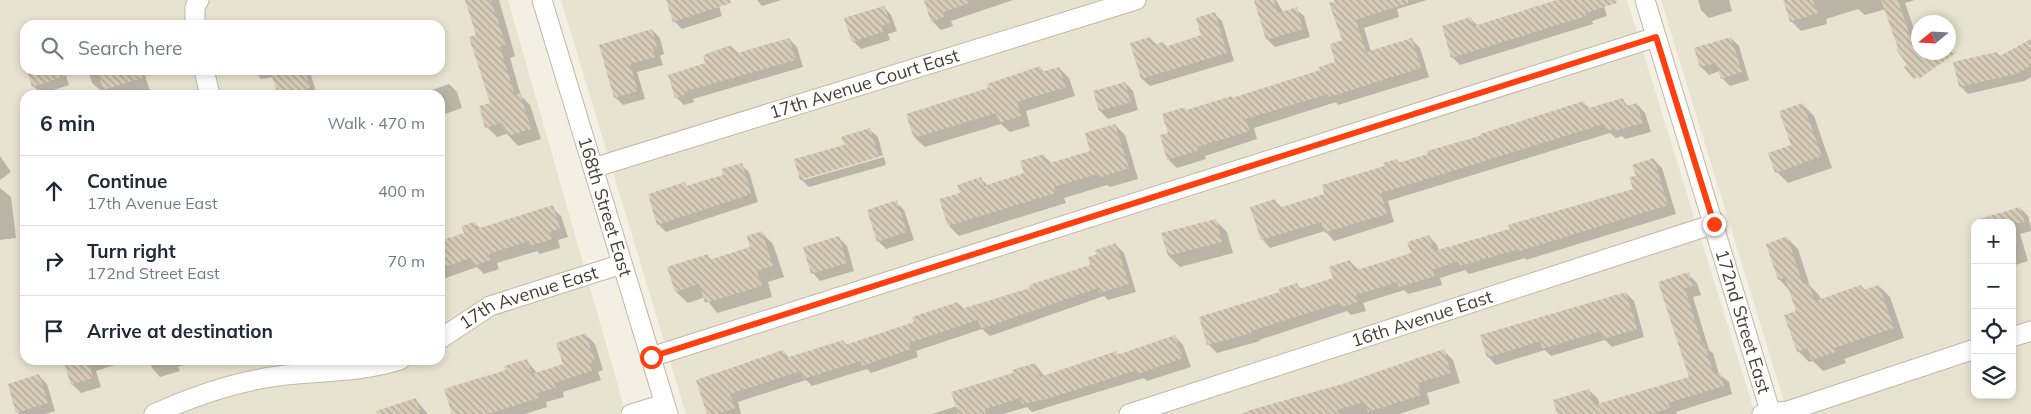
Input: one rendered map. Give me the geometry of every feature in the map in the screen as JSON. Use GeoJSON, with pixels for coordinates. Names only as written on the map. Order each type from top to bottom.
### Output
{"type":"FeatureCollection","features":[{"type":"Feature","properties":{"kind":"street"},"geometry":{"type":"LineString","coordinates":[[195,20],[195,7],[200,0]]}},
{"type":"Feature","properties":{"kind":"street","name":"168th Street East"},"geometry":{"type":"LineString","coordinates":[[542,0],[666,409]]}},
{"type":"Feature","properties":{"kind":"street","name":"17th Avenue Court East"},"geometry":{"type":"LineString","coordinates":[[593,168],[1136,0]]}},
{"type":"Feature","properties":{"kind":"street","name":"172nd Street East"},"geometry":{"type":"LineString","coordinates":[[1645,0],[1714,224],[1768,413]]}},
{"type":"Feature","properties":{"kind":"street"},"geometry":{"type":"LineString","coordinates":[[651,357],[1656,37]]}},
{"type":"Feature","properties":{"kind":"street"},"geometry":{"type":"LineString","coordinates":[[205,75],[209,90]]}},
{"type":"Feature","properties":{"kind":"street","name":"16th Avenue East"},"geometry":{"type":"LineString","coordinates":[[1129,414],[1714,224]]}},
{"type":"Feature","properties":{"kind":"street","name":"17th Avenue East"},"geometry":{"type":"LineString","coordinates":[[445,336],[490,306],[622,264]]}},
{"type":"Feature","properties":{"kind":"street"},"geometry":{"type":"LineString","coordinates":[[2016,336],[2031,331]]}},
{"type":"Feature","properties":{"kind":"street"},"geometry":{"type":"LineString","coordinates":[[1768,413],[1788,411],[1971,350]]}},
{"type":"Feature","properties":{"kind":"street"},"geometry":{"type":"LineString","coordinates":[[154,414],[221,387],[286,375],[361,370],[380,365]]}},
{"type":"Feature","properties":{"kind":"street"},"geometry":{"type":"LineString","coordinates":[[631,414],[666,409]]}},
{"type":"Feature","properties":{"kind":"shaded area"},"geometry":{"type":"Polygon","coordinates":[[[0,0],[508,0],[626,414],[0,414],[0,0]]]}},
{"type":"Feature","properties":{"kind":"shaded area"},"geometry":{"type":"Polygon","coordinates":[[[561,0],[1627,0],[1755,414],[686,414],[561,0]]]}},
{"type":"Feature","properties":{"kind":"shaded area"},"geometry":{"type":"Polygon","coordinates":[[[1661,0],[2031,0],[2031,414],[1788,414],[1661,0]]]}},
{"type":"Feature","properties":{"kind":"building"},"geometry":{"type":"Polygon","coordinates":[[[465,0],[491,0],[506,45],[500,47],[515,95],[520,93],[531,129],[507,136],[502,123],[485,128],[479,106],[490,103],[469,37],[476,35],[465,0]]]}},
{"type":"Feature","properties":{"kind":"building"},"geometry":{"type":"Polygon","coordinates":[[[666,0],[730,0],[731,3],[673,22],[666,0]]]}},
{"type":"Feature","properties":{"kind":"building"},"geometry":{"type":"Polygon","coordinates":[[[924,0],[969,0],[970,3],[943,12],[944,17],[931,22],[924,0]]]}},
{"type":"Feature","properties":{"kind":"building"},"geometry":{"type":"Polygon","coordinates":[[[1254,0],[1274,0],[1278,13],[1297,7],[1303,29],[1266,40],[1254,0]]]}},
{"type":"Feature","properties":{"kind":"building"},"geometry":{"type":"Polygon","coordinates":[[[1338,0],[1408,0],[1408,3],[1356,20],[1366,52],[1412,38],[1421,68],[1329,97],[1328,94],[1246,119],[1250,131],[1197,147],[1198,151],[1167,160],[1160,135],[1168,133],[1162,114],[1185,107],[1186,110],[1232,96],[1232,98],[1320,70],[1319,67],[1335,62],[1330,44],[1342,40],[1329,3],[1338,0]]]}},
{"type":"Feature","properties":{"kind":"building"},"geometry":{"type":"Polygon","coordinates":[[[1557,0],[1616,0],[1617,3],[1585,13],[1586,16],[1451,58],[1442,26],[1471,17],[1474,26],[1557,0]]]}},
{"type":"Feature","properties":{"kind":"building"},"geometry":{"type":"Polygon","coordinates":[[[1783,0],[1813,0],[1818,13],[1790,22],[1783,0]]]}},
{"type":"Feature","properties":{"kind":"building"},"geometry":{"type":"Polygon","coordinates":[[[1881,0],[1898,0],[1911,39],[1911,60],[1946,60],[1919,79],[1917,77],[1913,79],[1904,67],[1907,65],[1896,49],[1898,48],[1881,0]]]}},
{"type":"Feature","properties":{"kind":"building"},"geometry":{"type":"Polygon","coordinates":[[[884,6],[890,23],[881,26],[883,32],[852,42],[844,18],[884,6]]]}},
{"type":"Feature","properties":{"kind":"building"},"geometry":{"type":"Polygon","coordinates":[[[1215,12],[1227,53],[1141,79],[1130,43],[1150,37],[1152,45],[1163,42],[1165,47],[1201,35],[1196,18],[1215,12]]]}},
{"type":"Feature","properties":{"kind":"building"},"geometry":{"type":"Polygon","coordinates":[[[652,29],[657,47],[653,48],[656,57],[630,64],[638,91],[614,98],[599,45],[652,29]]]}},
{"type":"Feature","properties":{"kind":"building"},"geometry":{"type":"Polygon","coordinates":[[[1731,37],[1742,72],[1721,79],[1716,63],[1700,67],[1694,48],[1731,37]]]}},
{"type":"Feature","properties":{"kind":"building"},"geometry":{"type":"Polygon","coordinates":[[[789,38],[796,60],[686,91],[687,94],[675,98],[668,75],[705,63],[703,55],[731,45],[734,54],[789,38]]]}},
{"type":"Feature","properties":{"kind":"building"},"geometry":{"type":"Polygon","coordinates":[[[2031,39],[2031,66],[2016,74],[1959,87],[1953,62],[1997,52],[1998,57],[2031,39]]]}},
{"type":"Feature","properties":{"kind":"building"},"geometry":{"type":"Polygon","coordinates":[[[1040,66],[1041,72],[1059,67],[1066,87],[1017,102],[1021,116],[999,123],[996,113],[914,138],[906,114],[988,88],[987,84],[1040,66]]]}},
{"type":"Feature","properties":{"kind":"building"},"geometry":{"type":"Polygon","coordinates":[[[28,75],[69,75],[32,87],[28,75]]]}},
{"type":"Feature","properties":{"kind":"building"},"geometry":{"type":"Polygon","coordinates":[[[98,75],[152,75],[103,90],[98,75]]]}},
{"type":"Feature","properties":{"kind":"building"},"geometry":{"type":"Polygon","coordinates":[[[272,75],[306,75],[310,88],[304,90],[276,90],[272,75]]]}},
{"type":"Feature","properties":{"kind":"building"},"geometry":{"type":"Polygon","coordinates":[[[1125,82],[1131,102],[1099,111],[1093,91],[1125,82]]]}},
{"type":"Feature","properties":{"kind":"building"},"geometry":{"type":"Polygon","coordinates":[[[1623,98],[1625,106],[1637,103],[1643,123],[1616,131],[1615,128],[1606,131],[1604,124],[1381,193],[1387,214],[1324,233],[1321,222],[1261,240],[1250,207],[1275,199],[1278,208],[1324,194],[1322,185],[1384,166],[1383,163],[1397,159],[1398,163],[1428,154],[1427,151],[1480,136],[1480,134],[1584,101],[1586,109],[1623,98]]]}},
{"type":"Feature","properties":{"kind":"building"},"geometry":{"type":"Polygon","coordinates":[[[1803,103],[1822,156],[1775,173],[1768,153],[1791,145],[1779,111],[1803,103]]]}},
{"type":"Feature","properties":{"kind":"building"},"geometry":{"type":"Polygon","coordinates":[[[1115,124],[1129,168],[1099,178],[1098,174],[1054,187],[1056,193],[948,226],[939,199],[960,193],[957,185],[981,177],[984,186],[1024,173],[1020,161],[1044,154],[1047,164],[1090,151],[1085,133],[1115,124]]]}},
{"type":"Feature","properties":{"kind":"building"},"geometry":{"type":"Polygon","coordinates":[[[870,128],[879,157],[800,180],[794,159],[844,145],[841,137],[870,128]]]}},
{"type":"Feature","properties":{"kind":"building"},"geometry":{"type":"Polygon","coordinates":[[[1654,158],[1668,205],[1517,252],[1516,250],[1460,266],[1458,261],[1432,270],[1435,276],[1399,287],[1397,282],[1356,295],[1358,302],[1342,307],[1340,303],[1251,331],[1252,333],[1207,345],[1199,317],[1280,292],[1279,289],[1297,283],[1299,289],[1333,278],[1329,267],[1350,260],[1354,271],[1411,253],[1407,242],[1429,235],[1434,251],[1510,229],[1508,225],[1633,189],[1629,177],[1636,176],[1632,165],[1654,158]]]}},
{"type":"Feature","properties":{"kind":"building"},"geometry":{"type":"Polygon","coordinates":[[[742,163],[751,194],[657,225],[648,194],[685,182],[686,186],[723,175],[721,169],[742,163]]]}},
{"type":"Feature","properties":{"kind":"building"},"geometry":{"type":"Polygon","coordinates":[[[897,200],[907,232],[877,242],[867,210],[897,200]]]}},
{"type":"Feature","properties":{"kind":"building"},"geometry":{"type":"Polygon","coordinates":[[[553,205],[560,228],[550,232],[552,239],[530,246],[529,241],[489,254],[491,260],[474,266],[471,258],[445,266],[445,239],[464,233],[461,226],[475,222],[477,229],[553,205]]]}},
{"type":"Feature","properties":{"kind":"building"},"geometry":{"type":"Polygon","coordinates":[[[2020,207],[2025,223],[2016,223],[2016,219],[1979,219],[2020,207]]]}},
{"type":"Feature","properties":{"kind":"building"},"geometry":{"type":"Polygon","coordinates":[[[1216,219],[1222,242],[1168,256],[1161,233],[1216,219]]]}},
{"type":"Feature","properties":{"kind":"building"},"geometry":{"type":"Polygon","coordinates":[[[762,231],[773,266],[757,271],[762,286],[705,303],[699,284],[675,292],[667,267],[708,254],[709,260],[750,247],[747,236],[762,231]]]}},
{"type":"Feature","properties":{"kind":"building"},"geometry":{"type":"Polygon","coordinates":[[[839,236],[847,263],[811,274],[803,247],[839,236]]]}},
{"type":"Feature","properties":{"kind":"building"},"geometry":{"type":"Polygon","coordinates":[[[1787,236],[1803,284],[1809,283],[1815,301],[1861,285],[1863,290],[1879,285],[1894,328],[1834,348],[1836,352],[1811,360],[1807,348],[1797,352],[1784,315],[1796,311],[1785,278],[1778,280],[1766,244],[1787,236]]]}},
{"type":"Feature","properties":{"kind":"building"},"geometry":{"type":"Polygon","coordinates":[[[1116,243],[1129,284],[1099,293],[1098,288],[981,329],[978,320],[909,343],[911,349],[862,366],[861,361],[803,379],[801,371],[730,394],[735,408],[717,414],[707,414],[696,380],[783,350],[786,358],[843,340],[845,345],[914,322],[912,317],[958,302],[961,309],[1030,288],[1029,285],[1090,265],[1088,257],[1096,255],[1095,250],[1116,243]]]}},
{"type":"Feature","properties":{"kind":"building"},"geometry":{"type":"Polygon","coordinates":[[[1689,272],[1693,286],[1685,288],[1702,344],[1704,343],[1714,374],[1720,372],[1724,386],[1668,403],[1670,408],[1651,414],[1557,414],[1553,400],[1589,389],[1594,405],[1689,377],[1658,282],[1689,272]]]}},
{"type":"Feature","properties":{"kind":"building"},"geometry":{"type":"Polygon","coordinates":[[[1626,292],[1637,329],[1603,339],[1601,331],[1542,349],[1540,341],[1487,358],[1480,335],[1626,292]]]}},
{"type":"Feature","properties":{"kind":"building"},"geometry":{"type":"Polygon","coordinates":[[[586,333],[595,361],[590,363],[592,371],[554,383],[556,388],[537,393],[539,398],[488,414],[452,414],[444,389],[506,370],[504,366],[527,359],[532,374],[563,364],[556,343],[586,333]]]}},
{"type":"Feature","properties":{"kind":"building"},"geometry":{"type":"Polygon","coordinates":[[[1175,335],[1183,358],[1138,374],[1137,370],[1047,399],[1022,404],[1020,398],[985,409],[986,414],[958,414],[951,392],[1013,373],[1012,370],[1035,363],[1040,377],[1116,351],[1117,355],[1175,335]]]}},
{"type":"Feature","properties":{"kind":"building"},"geometry":{"type":"Polygon","coordinates":[[[1444,349],[1451,373],[1418,383],[1421,395],[1368,412],[1364,402],[1337,410],[1339,414],[1247,414],[1247,411],[1342,384],[1444,349]]]}},
{"type":"Feature","properties":{"kind":"building"},"geometry":{"type":"Polygon","coordinates":[[[65,365],[89,365],[93,378],[71,385],[65,365]]]}},
{"type":"Feature","properties":{"kind":"building"},"geometry":{"type":"Polygon","coordinates":[[[39,374],[48,403],[16,413],[8,384],[39,374]]]}},
{"type":"Feature","properties":{"kind":"building"},"geometry":{"type":"Polygon","coordinates":[[[416,398],[421,414],[377,414],[376,411],[416,398]]]}},
{"type":"Feature","properties":{"kind":"route"},"geometry":{"type":"LineString","coordinates":[[651,357],[1656,37],[1714,224]]}}]}
